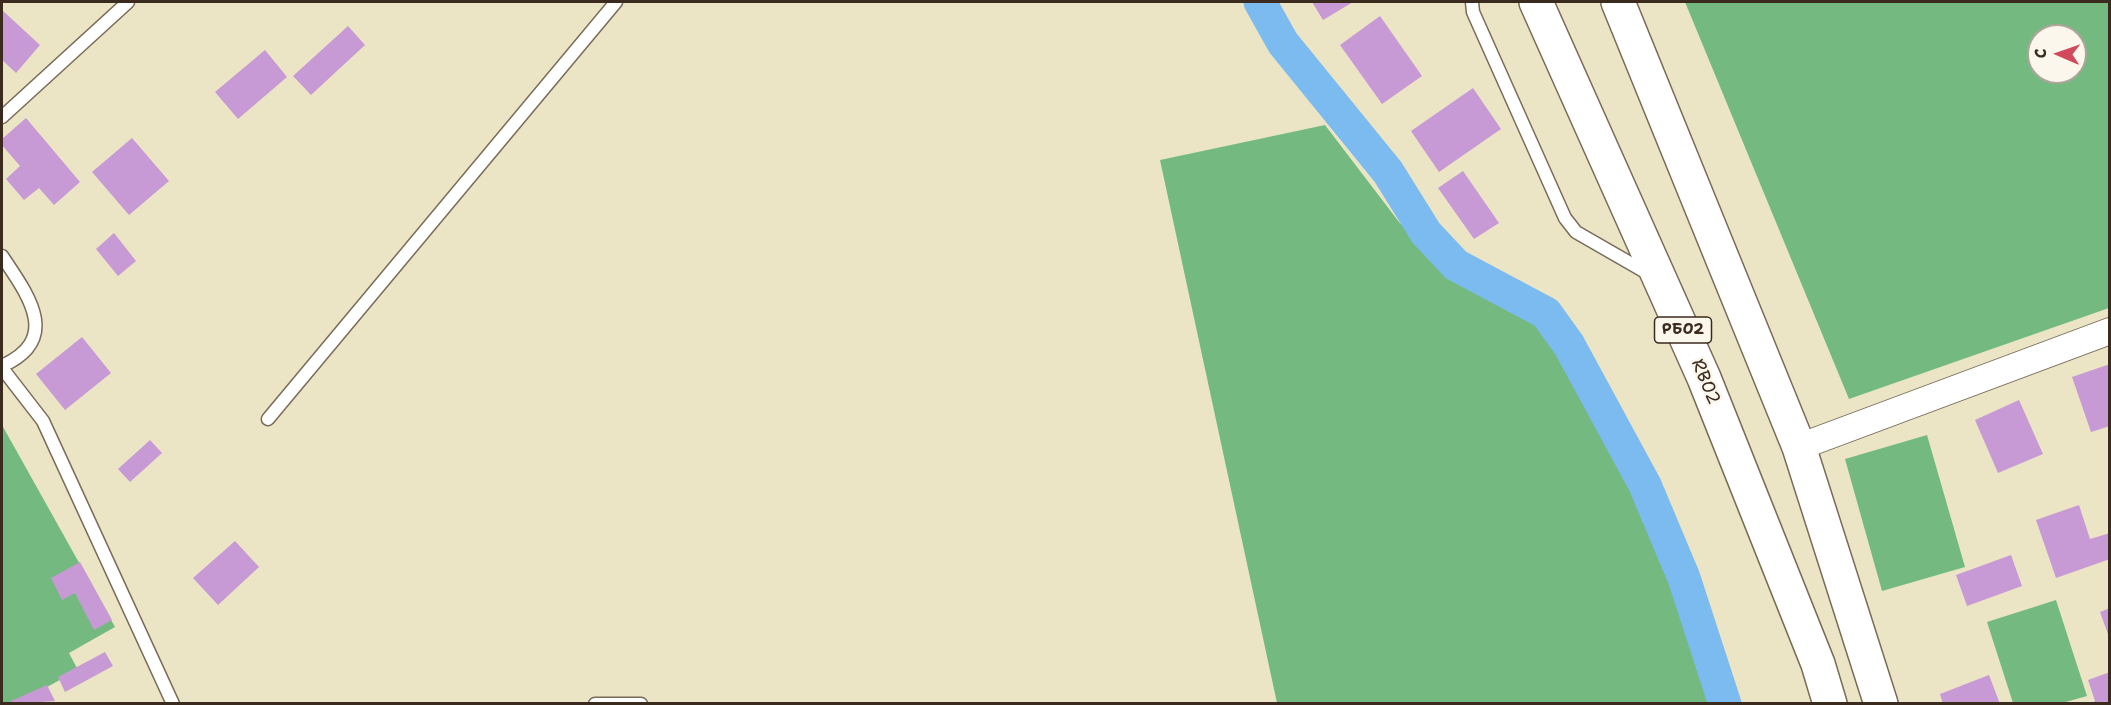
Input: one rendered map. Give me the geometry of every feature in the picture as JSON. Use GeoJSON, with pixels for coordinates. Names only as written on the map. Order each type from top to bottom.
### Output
{"type":"FeatureCollection","features":[{"type":"Feature","properties":{"kind":"highway","name":"RB02"},"geometry":{"type":"LineString","coordinates":[[1536,2],[1735,453],[1818,664],[1830,704]]}},
{"type":"Feature","properties":{"kind":"highway"},"geometry":{"type":"LineString","coordinates":[[1618,2],[1799,447],[1881,704]]}},
{"type":"Feature","properties":{"kind":"street"},"geometry":{"type":"LineString","coordinates":[[1799,447],[2109,331]]}},
{"type":"Feature","properties":{"kind":"lane"},"geometry":{"type":"LineString","coordinates":[[2,117],[128,2]]}},
{"type":"Feature","properties":{"kind":"lane"},"geometry":{"type":"LineString","coordinates":[[268,419],[616,2]]}},
{"type":"Feature","properties":{"kind":"lane"},"geometry":{"type":"LineString","coordinates":[[1472,2],[1473,12],[1565,218],[1576,232],[1660,279]]}},
{"type":"Feature","properties":{"kind":"lane"},"geometry":{"type":"LineString","coordinates":[[2,256],[30,298],[36,318],[33,342],[19,358],[2,367],[43,421],[173,704]]}},
{"type":"Feature","properties":{"kind":"lane"},"geometry":{"type":"LineString","coordinates":[[596,704],[641,704]]}},
{"type":"Feature","properties":{"kind":"green space"},"geometry":{"type":"Polygon","coordinates":[[[1685,2],[2109,2],[2109,308],[1849,399],[1685,2]]]}},
{"type":"Feature","properties":{"kind":"green space"},"geometry":{"type":"Polygon","coordinates":[[[1325,125],[1399,222],[1450,275],[1536,315],[1579,385],[1631,483],[1686,608],[1718,703],[1277,703],[1160,160],[1325,125]]]}},
{"type":"Feature","properties":{"kind":"green space"},"geometry":{"type":"Polygon","coordinates":[[[2,425],[115,627],[69,653],[78,670],[18,703],[2,703],[2,425]]]}},
{"type":"Feature","properties":{"kind":"green space"},"geometry":{"type":"Polygon","coordinates":[[[1927,435],[1965,567],[1882,591],[1845,459],[1927,435]]]}},
{"type":"Feature","properties":{"kind":"green space"},"geometry":{"type":"Polygon","coordinates":[[[2056,600],[2087,696],[2062,703],[2013,703],[1987,622],[2056,600]]]}},
{"type":"Feature","properties":{"kind":"building"},"geometry":{"type":"Polygon","coordinates":[[[1312,2],[1353,2],[1323,20],[1312,2]]]}},
{"type":"Feature","properties":{"kind":"building"},"geometry":{"type":"Polygon","coordinates":[[[2,10],[40,45],[16,73],[2,60],[2,10]]]}},
{"type":"Feature","properties":{"kind":"building"},"geometry":{"type":"Polygon","coordinates":[[[1380,16],[1422,76],[1382,104],[1340,45],[1380,16]]]}},
{"type":"Feature","properties":{"kind":"building"},"geometry":{"type":"Polygon","coordinates":[[[348,26],[365,45],[311,95],[293,76],[348,26]]]}},
{"type":"Feature","properties":{"kind":"building"},"geometry":{"type":"Polygon","coordinates":[[[265,50],[287,77],[238,119],[215,92],[265,50]]]}},
{"type":"Feature","properties":{"kind":"building"},"geometry":{"type":"Polygon","coordinates":[[[1473,88],[1501,129],[1439,172],[1411,131],[1473,88]]]}},
{"type":"Feature","properties":{"kind":"building"},"geometry":{"type":"Polygon","coordinates":[[[26,118],[80,182],[54,205],[39,188],[24,200],[6,179],[20,166],[2,145],[2,139],[26,118]]]}},
{"type":"Feature","properties":{"kind":"building"},"geometry":{"type":"Polygon","coordinates":[[[132,138],[169,181],[129,215],[92,172],[132,138]]]}},
{"type":"Feature","properties":{"kind":"building"},"geometry":{"type":"Polygon","coordinates":[[[1463,171],[1499,223],[1474,239],[1438,188],[1463,171]]]}},
{"type":"Feature","properties":{"kind":"building"},"geometry":{"type":"Polygon","coordinates":[[[114,233],[136,261],[118,276],[96,249],[114,233]]]}},
{"type":"Feature","properties":{"kind":"building"},"geometry":{"type":"Polygon","coordinates":[[[82,337],[111,373],[65,410],[36,374],[82,337]]]}},
{"type":"Feature","properties":{"kind":"building"},"geometry":{"type":"Polygon","coordinates":[[[2110,364],[2110,426],[2091,432],[2072,377],[2110,364]]]}},
{"type":"Feature","properties":{"kind":"building"},"geometry":{"type":"Polygon","coordinates":[[[2019,400],[2043,454],[1998,473],[1975,420],[2019,400]]]}},
{"type":"Feature","properties":{"kind":"building"},"geometry":{"type":"Polygon","coordinates":[[[150,440],[162,453],[130,482],[118,469],[150,440]]]}},
{"type":"Feature","properties":{"kind":"building"},"geometry":{"type":"Polygon","coordinates":[[[2079,505],[2090,539],[2110,533],[2110,559],[2056,578],[2036,520],[2079,505]]]}},
{"type":"Feature","properties":{"kind":"building"},"geometry":{"type":"Polygon","coordinates":[[[235,541],[259,567],[218,605],[193,578],[235,541]]]}},
{"type":"Feature","properties":{"kind":"building"},"geometry":{"type":"Polygon","coordinates":[[[2011,555],[2022,586],[1967,606],[1956,575],[2011,555]]]}},
{"type":"Feature","properties":{"kind":"building"},"geometry":{"type":"Polygon","coordinates":[[[80,562],[112,620],[94,630],[75,593],[62,600],[51,578],[80,562]]]}},
{"type":"Feature","properties":{"kind":"building"},"geometry":{"type":"Polygon","coordinates":[[[2110,608],[2110,637],[2109,637],[2100,612],[2110,608]]]}},
{"type":"Feature","properties":{"kind":"building"},"geometry":{"type":"Polygon","coordinates":[[[105,652],[113,666],[65,692],[58,677],[105,652]]]}},
{"type":"Feature","properties":{"kind":"building"},"geometry":{"type":"Polygon","coordinates":[[[2110,672],[2110,704],[2090,704],[2095,701],[2088,680],[2110,672]]]}},
{"type":"Feature","properties":{"kind":"building"},"geometry":{"type":"Polygon","coordinates":[[[1989,675],[2000,704],[1943,704],[1940,694],[1989,675]]]}},
{"type":"Feature","properties":{"kind":"building"},"geometry":{"type":"Polygon","coordinates":[[[47,685],[55,701],[13,704],[11,701],[47,685]]]}},
{"type":"Feature","properties":{"kind":"waterway"},"geometry":{"type":"LineString","coordinates":[[1260,2],[1283,43],[1388,172],[1426,233],[1456,265],[1546,313],[1569,345],[1645,485],[1684,578],[1725,704]]}}]}
